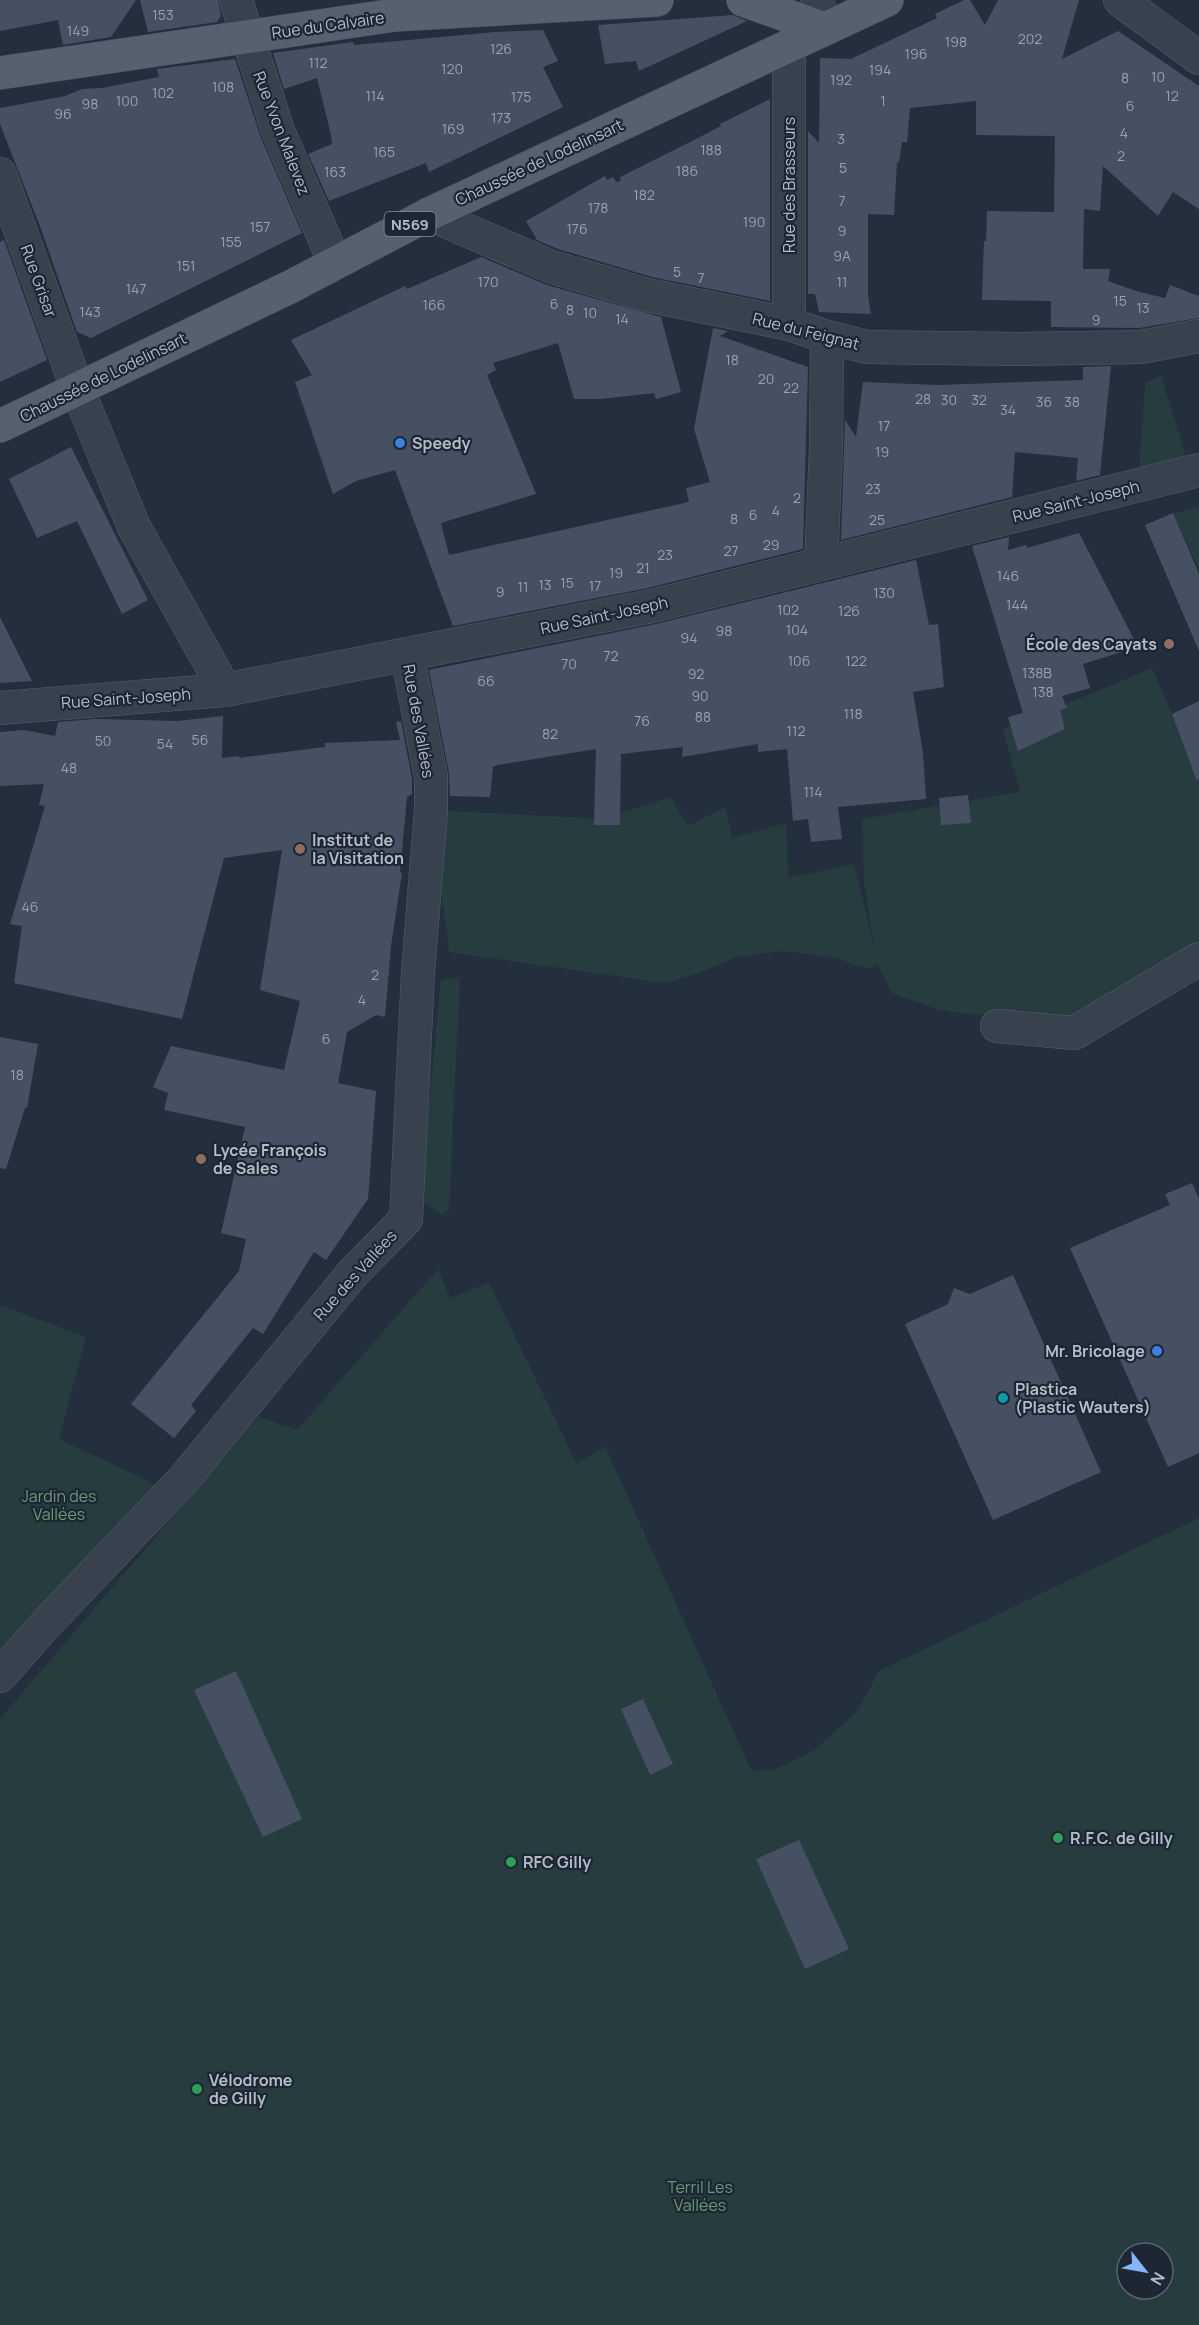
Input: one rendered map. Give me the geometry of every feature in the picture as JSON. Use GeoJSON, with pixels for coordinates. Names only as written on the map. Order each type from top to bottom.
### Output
{"type":"FeatureCollection","features":[{"type":"Feature","properties":{"kind":"main road","name":"Rue du Calvaire"},"geometry":{"type":"LineString","coordinates":[[0,73],[395,15],[657,0]]}},
{"type":"Feature","properties":{"kind":"main road"},"geometry":{"type":"LineString","coordinates":[[743,0],[821,15]]}},
{"type":"Feature","properties":{"kind":"main road","name":"Chaussée de Lodelinsart"},"geometry":{"type":"LineString","coordinates":[[0,426],[290,287],[429,214],[789,46],[821,15],[887,0]]}},
{"type":"Feature","properties":{"kind":"street","name":"Rue Yvon Malevez"},"geometry":{"type":"LineString","coordinates":[[236,0],[278,131],[336,263]]}},
{"type":"Feature","properties":{"kind":"street"},"geometry":{"type":"LineString","coordinates":[[1120,0],[1199,58]]}},
{"type":"Feature","properties":{"kind":"street","name":"Rue des Brasseurs"},"geometry":{"type":"LineString","coordinates":[[789,46],[789,324]]}},
{"type":"Feature","properties":{"kind":"street","name":"Rue Grisar"},"geometry":{"type":"LineString","coordinates":[[0,174],[77,388],[134,527],[225,690]]}},
{"type":"Feature","properties":{"kind":"street","name":"Rue du Feignat"},"geometry":{"type":"LineString","coordinates":[[429,214],[552,267],[647,295],[789,324],[827,337],[867,346],[1020,350],[1141,347],[1199,336]]}},
{"type":"Feature","properties":{"kind":"street"},"geometry":{"type":"LineString","coordinates":[[821,564],[827,337]]}},
{"type":"Feature","properties":{"kind":"street","name":"Rue Saint-Joseph"},"geometry":{"type":"LineString","coordinates":[[0,708],[225,690],[652,606],[1199,470]]}},
{"type":"Feature","properties":{"kind":"street","name":"Rue des Vallées"},"geometry":{"type":"LineString","coordinates":[[0,1676],[45,1625],[183,1480],[352,1274],[406,1219],[418,972],[431,810],[431,777],[407,654]]}},
{"type":"Feature","properties":{"kind":"street"},"geometry":{"type":"LineString","coordinates":[[997,1026],[1074,1033],[1199,959]]}},
{"type":"Feature","properties":{"kind":"green space"},"geometry":{"type":"Polygon","coordinates":[[[1161,376],[1187,459],[1139,473],[1145,383],[1161,376]]]}},
{"type":"Feature","properties":{"kind":"green space"},"geometry":{"type":"Polygon","coordinates":[[[1199,507],[1199,569],[1173,514],[1199,507]]]}},
{"type":"Feature","properties":{"kind":"green space"},"geometry":{"type":"Polygon","coordinates":[[[1152,668],[1191,766],[1199,764],[1199,954],[1083,1028],[939,1010],[892,993],[877,963],[869,969],[832,957],[783,951],[737,957],[699,973],[666,983],[449,952],[431,810],[603,819],[671,797],[688,826],[726,807],[732,838],[786,823],[788,878],[854,864],[875,951],[864,882],[862,819],[1020,792],[1003,729],[1152,668]]]}},
{"type":"Feature","properties":{"kind":"green space"},"geometry":{"type":"Polygon","coordinates":[[[460,977],[449,1210],[442,1215],[420,1200],[441,980],[460,977]]]}},
{"type":"Feature","properties":{"kind":"green space","name":"Terril Les Vallées"},"geometry":{"type":"Polygon","coordinates":[[[438,1269],[450,1298],[489,1283],[577,1464],[605,1446],[751,1770],[771,1771],[815,1750],[858,1710],[879,1671],[1199,1518],[1199,2325],[0,2325],[0,1719],[258,1417],[297,1430],[438,1269]]]}},
{"type":"Feature","properties":{"kind":"green space","name":"Jardin des Vallées"},"geometry":{"type":"Polygon","coordinates":[[[0,1305],[86,1337],[59,1439],[157,1485],[0,1664],[0,1305]]]}},
{"type":"Feature","properties":{"kind":"building"},"geometry":{"type":"Polygon","coordinates":[[[0,0],[136,0],[111,37],[63,45],[58,20],[0,31],[0,0]]]}},
{"type":"Feature","properties":{"kind":"building"},"geometry":{"type":"Polygon","coordinates":[[[140,0],[218,0],[221,16],[217,22],[148,32],[140,0]]]}},
{"type":"Feature","properties":{"kind":"building"},"geometry":{"type":"Polygon","coordinates":[[[964,0],[970,0],[985,25],[998,0],[1079,0],[1062,59],[1118,31],[1199,86],[1199,209],[1173,192],[1158,216],[1103,166],[1100,211],[1084,209],[1083,269],[1110,269],[1108,281],[1165,298],[1170,285],[1199,296],[1199,318],[1139,328],[1051,327],[1051,301],[982,300],[987,211],[1054,212],[1055,136],[976,135],[976,101],[910,108],[907,142],[902,142],[899,162],[897,162],[894,215],[868,214],[868,296],[871,314],[819,312],[815,294],[808,294],[808,131],[819,143],[820,58],[851,59],[937,18],[935,14],[964,0]]]}},
{"type":"Feature","properties":{"kind":"building"},"geometry":{"type":"Polygon","coordinates":[[[733,15],[747,21],[639,71],[636,61],[605,64],[598,25],[733,15]]]}},
{"type":"Feature","properties":{"kind":"building"},"geometry":{"type":"Polygon","coordinates":[[[543,30],[558,61],[543,67],[563,107],[429,172],[426,163],[329,201],[308,154],[332,144],[317,78],[284,89],[273,53],[353,42],[354,45],[495,32],[543,30]]]}},
{"type":"Feature","properties":{"kind":"building"},"geometry":{"type":"Polygon","coordinates":[[[235,59],[261,138],[302,233],[91,338],[77,332],[40,226],[0,124],[0,108],[65,96],[82,89],[102,88],[159,77],[157,69],[235,59]]]}},
{"type":"Feature","properties":{"kind":"building"},"geometry":{"type":"Polygon","coordinates":[[[770,99],[770,301],[652,277],[558,249],[537,240],[526,221],[605,176],[607,180],[613,177],[616,182],[621,181],[620,177],[770,99]]]}},
{"type":"Feature","properties":{"kind":"building"},"geometry":{"type":"Polygon","coordinates":[[[4,240],[47,360],[0,382],[0,242],[4,240]]]}},
{"type":"Feature","properties":{"kind":"building"},"geometry":{"type":"Polygon","coordinates":[[[481,257],[547,285],[661,317],[681,392],[656,399],[654,393],[600,399],[574,399],[558,343],[493,363],[496,370],[487,375],[536,494],[441,523],[449,555],[689,502],[686,488],[710,482],[694,429],[713,328],[728,331],[720,336],[808,367],[803,549],[648,588],[453,626],[395,470],[356,481],[333,494],[295,382],[312,375],[291,340],[405,286],[407,289],[481,257]]]}},
{"type":"Feature","properties":{"kind":"building"},"geometry":{"type":"Polygon","coordinates":[[[1111,366],[1100,475],[1076,481],[1078,458],[1015,452],[1012,497],[841,540],[845,420],[856,437],[863,382],[937,385],[1083,380],[1083,367],[1111,366]]]}},
{"type":"Feature","properties":{"kind":"building"},"geometry":{"type":"Polygon","coordinates":[[[71,447],[148,600],[122,614],[77,521],[37,538],[9,479],[71,447]]]}},
{"type":"Feature","properties":{"kind":"building"},"geometry":{"type":"Polygon","coordinates":[[[1173,513],[1199,574],[1199,651],[1145,525],[1173,513]]]}},
{"type":"Feature","properties":{"kind":"building"},"geometry":{"type":"Polygon","coordinates":[[[1079,533],[1138,647],[1083,664],[1090,688],[1062,696],[1067,708],[1060,710],[1065,729],[1018,751],[1008,717],[1023,713],[972,546],[1009,537],[1008,550],[1026,545],[1027,548],[1079,533]]]}},
{"type":"Feature","properties":{"kind":"building"},"geometry":{"type":"Polygon","coordinates":[[[916,560],[929,625],[938,624],[944,687],[913,692],[923,753],[926,799],[838,807],[842,839],[811,842],[808,819],[793,821],[787,749],[758,752],[758,744],[682,757],[683,747],[621,754],[620,825],[594,825],[596,749],[497,765],[493,767],[490,797],[450,796],[449,773],[429,670],[656,624],[916,560]]]}},
{"type":"Feature","properties":{"kind":"building"},"geometry":{"type":"Polygon","coordinates":[[[0,617],[32,681],[0,683],[0,617]]]}},
{"type":"Feature","properties":{"kind":"building"},"geometry":{"type":"Polygon","coordinates":[[[1199,701],[1199,779],[1196,779],[1172,714],[1199,701]]]}},
{"type":"Feature","properties":{"kind":"building"},"geometry":{"type":"Polygon","coordinates":[[[223,716],[222,758],[239,756],[239,758],[325,747],[325,743],[400,740],[396,722],[401,721],[412,779],[412,794],[407,797],[400,872],[402,873],[391,946],[385,1017],[376,1015],[347,1032],[338,1083],[376,1091],[368,1199],[326,1260],[314,1252],[263,1334],[253,1328],[191,1405],[196,1411],[174,1438],[131,1404],[239,1271],[246,1239],[221,1233],[245,1127],[164,1110],[168,1093],[153,1087],[171,1046],[284,1070],[300,1001],[260,990],[282,850],[224,858],[182,1019],[14,983],[22,926],[10,924],[45,806],[39,805],[44,784],[0,786],[0,732],[24,730],[55,736],[58,722],[95,719],[177,721],[223,716]]]}},
{"type":"Feature","properties":{"kind":"building"},"geometry":{"type":"Polygon","coordinates":[[[968,795],[971,823],[941,825],[939,798],[968,795]]]}},
{"type":"Feature","properties":{"kind":"building"},"geometry":{"type":"Polygon","coordinates":[[[0,1037],[38,1044],[27,1108],[25,1108],[6,1169],[0,1168],[0,1037]]]}},
{"type":"Feature","properties":{"kind":"building","name":"Mr. Bricolage"},"geometry":{"type":"Polygon","coordinates":[[[1192,1183],[1199,1199],[1199,1453],[1168,1467],[1070,1248],[1170,1205],[1165,1194],[1192,1183]]]}},
{"type":"Feature","properties":{"kind":"building","name":"Plastica (Plastic Wauters)"},"geometry":{"type":"Polygon","coordinates":[[[1013,1275],[1101,1472],[993,1520],[905,1324],[948,1304],[954,1288],[970,1294],[1013,1275]]]}},
{"type":"Feature","properties":{"kind":"building"},"geometry":{"type":"Polygon","coordinates":[[[236,1671],[302,1819],[263,1837],[194,1690],[236,1671]]]}},
{"type":"Feature","properties":{"kind":"building"},"geometry":{"type":"Polygon","coordinates":[[[643,1699],[673,1764],[650,1775],[621,1709],[643,1699]]]}},
{"type":"Feature","properties":{"kind":"building"},"geometry":{"type":"Polygon","coordinates":[[[799,1840],[849,1949],[805,1969],[756,1859],[799,1840]]]}},
{"type":"Feature","properties":{"kind":"place","name":"Speedy"},"geometry":{"type":"Point","coordinates":[400,443]}},
{"type":"Feature","properties":{"kind":"place","name":"École des Cayats"},"geometry":{"type":"Point","coordinates":[1169,644]}},
{"type":"Feature","properties":{"kind":"place","name":"Institut de la Visitation"},"geometry":{"type":"Point","coordinates":[300,849]}},
{"type":"Feature","properties":{"kind":"place","name":"Lycée François de Sales"},"geometry":{"type":"Point","coordinates":[201,1159]}},
{"type":"Feature","properties":{"kind":"place","name":"Mr. Bricolage"},"geometry":{"type":"Point","coordinates":[1157,1351]}},
{"type":"Feature","properties":{"kind":"place","name":"Plastica (Plastic Wauters)"},"geometry":{"type":"Point","coordinates":[1003,1398]}},
{"type":"Feature","properties":{"kind":"place","name":"R.F.C. de Gilly"},"geometry":{"type":"Point","coordinates":[1058,1838]}},
{"type":"Feature","properties":{"kind":"place","name":"RFC Gilly"},"geometry":{"type":"Point","coordinates":[511,1862]}},
{"type":"Feature","properties":{"kind":"place","name":"Vélodrome de Gilly"},"geometry":{"type":"Point","coordinates":[197,2089]}}]}
